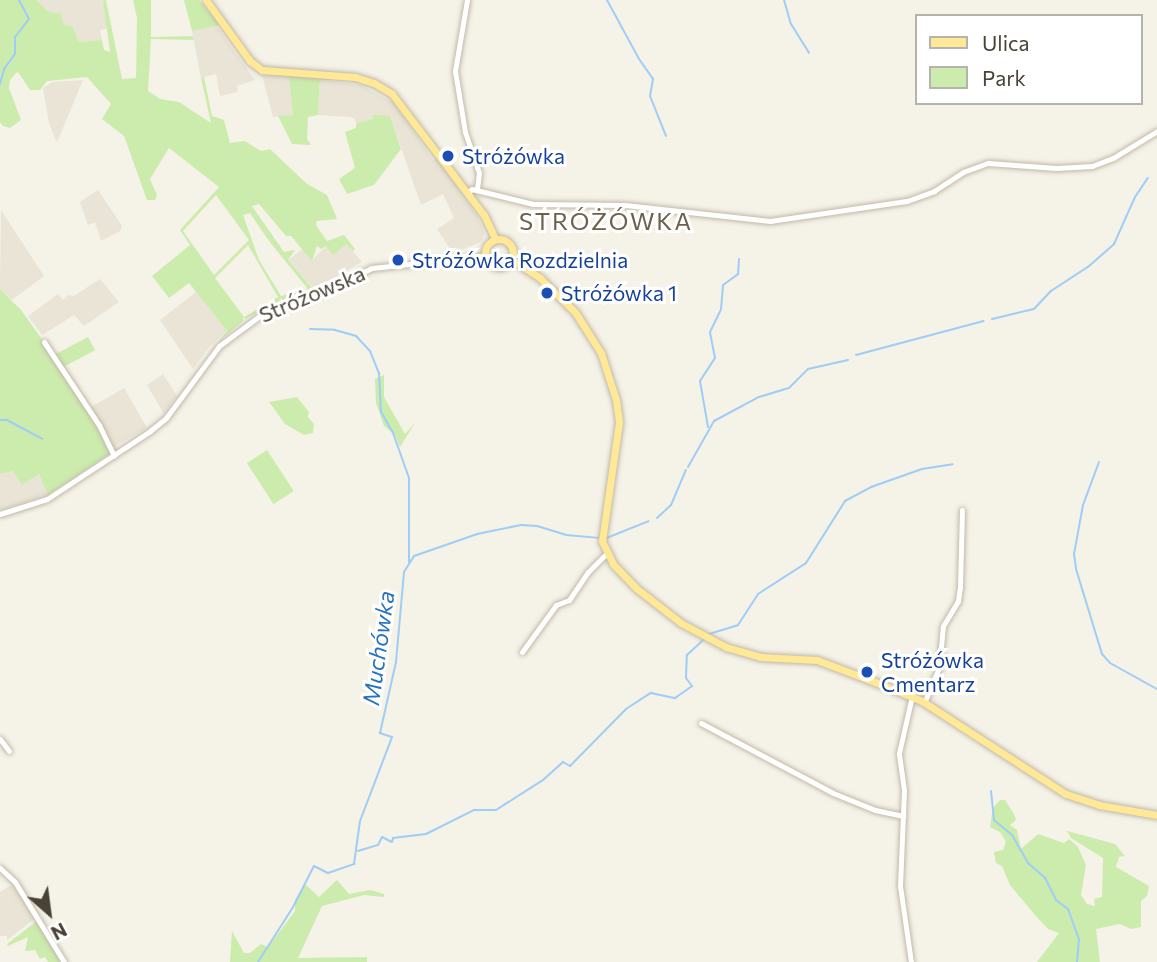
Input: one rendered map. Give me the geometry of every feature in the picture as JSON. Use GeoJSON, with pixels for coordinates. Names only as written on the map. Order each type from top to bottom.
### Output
{"type":"FeatureCollection","features":[{"type":"Feature","properties":{"kind":"main road"},"geometry":{"type":"LineString","coordinates":[[206,0],[258,68],[274,72],[355,77],[374,83],[392,94],[467,193],[495,239],[509,244],[511,259],[540,278],[575,312],[594,338],[609,375],[619,422],[602,538],[606,554],[636,589],[706,637],[760,657],[817,660],[912,696],[1066,794],[1099,805],[1157,816]]}},
{"type":"Feature","properties":{"kind":"main road"},"geometry":{"type":"LineString","coordinates":[[495,239],[487,246],[485,256],[497,267],[511,259]]}},
{"type":"Feature","properties":{"kind":"street"},"geometry":{"type":"LineString","coordinates":[[467,0],[455,71],[465,132],[479,173],[477,190]]}},
{"type":"Feature","properties":{"kind":"street"},"geometry":{"type":"LineString","coordinates":[[467,193],[477,190],[533,204],[625,205],[770,222],[907,201],[934,191],[976,165],[988,163],[1056,168],[1092,166],[1113,158],[1157,131]]}},
{"type":"Feature","properties":{"kind":"street","name":"Stróżowska"},"geometry":{"type":"LineString","coordinates":[[0,514],[47,499],[114,456],[166,418],[219,346],[260,315],[372,268],[485,256]]}},
{"type":"Feature","properties":{"kind":"street"},"geometry":{"type":"LineString","coordinates":[[44,342],[99,425],[114,456]]}},
{"type":"Feature","properties":{"kind":"street"},"geometry":{"type":"LineString","coordinates":[[925,703],[939,668],[943,626],[958,601],[962,510]]}},
{"type":"Feature","properties":{"kind":"street"},"geometry":{"type":"LineString","coordinates":[[522,652],[556,605],[569,600],[588,572],[606,554]]}},
{"type":"Feature","properties":{"kind":"street"},"geometry":{"type":"LineString","coordinates":[[911,962],[900,886],[904,790],[899,753],[912,696]]}},
{"type":"Feature","properties":{"kind":"street"},"geometry":{"type":"LineString","coordinates":[[701,723],[833,793],[875,810],[903,816]]}},
{"type":"Feature","properties":{"kind":"street"},"geometry":{"type":"LineString","coordinates":[[0,740],[9,751]]}},
{"type":"Feature","properties":{"kind":"street"},"geometry":{"type":"LineString","coordinates":[[0,868],[15,882],[64,962]]}},
{"type":"Feature","properties":{"kind":"shaded area"},"geometry":{"type":"Polygon","coordinates":[[[37,0],[103,0],[109,28],[100,30],[102,40],[79,42],[73,27],[64,24],[59,13],[49,12],[37,0]]]}},
{"type":"Feature","properties":{"kind":"shaded area"},"geometry":{"type":"Polygon","coordinates":[[[215,24],[255,80],[237,86],[238,92],[220,96],[216,74],[201,78],[192,31],[215,24]]]}},
{"type":"Feature","properties":{"kind":"shaded area"},"geometry":{"type":"Polygon","coordinates":[[[262,75],[289,77],[293,115],[273,117],[262,75]]]}},
{"type":"Feature","properties":{"kind":"shaded area"},"geometry":{"type":"Polygon","coordinates":[[[83,80],[56,141],[49,123],[43,88],[52,82],[83,80]]]}},
{"type":"Feature","properties":{"kind":"shaded area"},"geometry":{"type":"Polygon","coordinates":[[[320,80],[361,85],[394,103],[433,160],[437,158],[478,217],[485,234],[481,242],[453,253],[437,229],[454,218],[443,194],[421,205],[390,116],[374,116],[374,119],[356,124],[355,119],[350,117],[318,115],[320,80]]]}},
{"type":"Feature","properties":{"kind":"shaded area"},"geometry":{"type":"Polygon","coordinates":[[[98,190],[122,226],[120,231],[101,241],[95,222],[88,225],[80,202],[98,190]]]}},
{"type":"Feature","properties":{"kind":"shaded area"},"geometry":{"type":"Polygon","coordinates":[[[1,210],[44,276],[12,300],[0,289],[1,210]]]}},
{"type":"Feature","properties":{"kind":"shaded area"},"geometry":{"type":"Polygon","coordinates":[[[347,244],[362,262],[314,289],[288,260],[303,249],[312,260],[326,246],[347,244]]]}},
{"type":"Feature","properties":{"kind":"shaded area"},"geometry":{"type":"Polygon","coordinates":[[[100,279],[119,302],[84,326],[74,315],[42,335],[28,316],[58,294],[63,300],[100,279]]]}},
{"type":"Feature","properties":{"kind":"shaded area"},"geometry":{"type":"Polygon","coordinates":[[[196,292],[227,331],[209,347],[193,369],[160,320],[196,292]]]}},
{"type":"Feature","properties":{"kind":"shaded area"},"geometry":{"type":"Polygon","coordinates":[[[163,374],[177,396],[164,414],[147,385],[163,374]]]}},
{"type":"Feature","properties":{"kind":"shaded area"},"geometry":{"type":"Polygon","coordinates":[[[124,388],[147,428],[112,448],[89,408],[124,388]]]}},
{"type":"Feature","properties":{"kind":"shaded area"},"geometry":{"type":"Polygon","coordinates":[[[13,471],[21,482],[39,474],[48,495],[0,510],[0,474],[13,471]]]}},
{"type":"Feature","properties":{"kind":"shaded area"},"geometry":{"type":"Polygon","coordinates":[[[13,884],[34,919],[7,940],[7,936],[0,936],[0,892],[13,884]]]}},
{"type":"Feature","properties":{"kind":"green space"},"geometry":{"type":"Polygon","coordinates":[[[0,0],[37,0],[49,12],[60,13],[64,24],[73,27],[79,42],[102,40],[104,50],[110,52],[103,0],[106,0],[122,79],[136,78],[137,18],[133,0],[151,0],[151,37],[193,36],[194,40],[151,39],[148,91],[160,99],[179,102],[211,123],[201,78],[204,77],[212,116],[224,120],[230,143],[245,141],[261,151],[270,149],[307,184],[327,195],[337,219],[317,221],[316,225],[327,241],[344,235],[355,249],[353,251],[346,244],[333,255],[326,246],[321,249],[317,246],[312,261],[259,204],[252,206],[284,252],[295,250],[288,260],[314,290],[284,301],[280,298],[279,302],[245,319],[243,317],[243,321],[218,342],[227,331],[189,283],[169,298],[152,276],[190,245],[180,230],[219,187],[169,148],[150,179],[157,195],[155,200],[147,200],[124,136],[102,119],[111,104],[87,77],[47,81],[40,90],[30,90],[18,72],[16,73],[10,80],[9,88],[21,120],[10,128],[0,122],[0,0]],[[216,195],[183,231],[214,275],[249,240],[216,195]],[[250,213],[243,215],[259,260],[281,296],[308,289],[250,213]],[[248,245],[215,278],[244,317],[278,297],[248,245]]]}},
{"type":"Feature","properties":{"kind":"green space"},"geometry":{"type":"Polygon","coordinates":[[[184,0],[199,0],[220,25],[192,31],[184,0]]]}},
{"type":"Feature","properties":{"kind":"green space"},"geometry":{"type":"Polygon","coordinates":[[[267,74],[344,79],[320,80],[318,115],[308,117],[307,139],[311,145],[292,144],[278,116],[293,115],[289,77],[267,74]]]}},
{"type":"Feature","properties":{"kind":"green space"},"geometry":{"type":"Polygon","coordinates":[[[373,115],[390,116],[401,149],[374,185],[347,194],[339,179],[355,168],[345,132],[356,128],[356,124],[373,119],[373,115]]]}},
{"type":"Feature","properties":{"kind":"green space"},"geometry":{"type":"Polygon","coordinates":[[[0,289],[21,310],[44,342],[99,427],[111,453],[48,495],[39,474],[22,485],[13,471],[0,474],[0,289]]]}},
{"type":"Feature","properties":{"kind":"green space"},"geometry":{"type":"Polygon","coordinates":[[[88,337],[95,350],[62,368],[55,354],[88,337]]]}},
{"type":"Feature","properties":{"kind":"green space"},"geometry":{"type":"Polygon","coordinates":[[[384,375],[384,397],[405,434],[415,423],[400,447],[395,435],[384,426],[376,403],[375,379],[384,375]]]}},
{"type":"Feature","properties":{"kind":"green space"},"geometry":{"type":"Polygon","coordinates":[[[297,397],[309,412],[308,417],[314,424],[313,433],[304,435],[285,424],[269,402],[297,397]]]}},
{"type":"Feature","properties":{"kind":"green space"},"geometry":{"type":"Polygon","coordinates":[[[267,450],[294,491],[274,504],[247,463],[267,450]]]}},
{"type":"Feature","properties":{"kind":"green space"},"geometry":{"type":"Polygon","coordinates":[[[1000,800],[1005,800],[1014,814],[1016,820],[1010,825],[1017,830],[1021,849],[1038,834],[1064,843],[1069,839],[1078,847],[1086,865],[1081,895],[1087,904],[1095,906],[1094,899],[1102,897],[1103,858],[1071,838],[1067,831],[1115,844],[1125,856],[1119,857],[1116,867],[1149,886],[1147,896],[1141,901],[1141,927],[1131,929],[1120,924],[1096,929],[1100,962],[1037,962],[1059,933],[1048,929],[1035,915],[1010,885],[1002,866],[996,863],[994,852],[1003,850],[1006,842],[1000,832],[990,827],[993,808],[1000,800]]]}},
{"type":"Feature","properties":{"kind":"green space"},"geometry":{"type":"Polygon","coordinates":[[[337,880],[349,894],[370,890],[384,894],[384,897],[364,895],[322,906],[298,958],[367,957],[367,962],[230,962],[232,931],[244,953],[250,953],[261,944],[268,947],[295,911],[295,900],[305,884],[319,897],[337,880]]]}},
{"type":"Feature","properties":{"kind":"green space"},"geometry":{"type":"Polygon","coordinates":[[[37,921],[64,962],[48,962],[45,957],[40,959],[35,950],[25,951],[28,937],[8,946],[7,944],[37,921]]]}},
{"type":"Feature","properties":{"kind":"waterway"},"geometry":{"type":"LineString","coordinates":[[0,84],[4,69],[15,54],[15,37],[29,19],[19,0]]}},
{"type":"Feature","properties":{"kind":"waterway"},"geometry":{"type":"LineString","coordinates":[[607,0],[653,79],[650,96],[666,136]]}},
{"type":"Feature","properties":{"kind":"waterway"},"geometry":{"type":"LineString","coordinates":[[784,0],[791,24],[809,53]]}},
{"type":"Feature","properties":{"kind":"waterway","name":"Muchówka"},"geometry":{"type":"LineString","coordinates":[[992,319],[1034,309],[1051,291],[1089,266],[1114,244],[1135,197],[1148,178]]}},
{"type":"Feature","properties":{"kind":"waterway"},"geometry":{"type":"LineString","coordinates":[[708,427],[700,381],[715,358],[710,332],[721,309],[723,285],[738,274],[739,259]]}},
{"type":"Feature","properties":{"kind":"waterway","name":"Muchówka"},"geometry":{"type":"LineString","coordinates":[[856,355],[984,321]]}},
{"type":"Feature","properties":{"kind":"waterway"},"geometry":{"type":"LineString","coordinates":[[310,329],[335,330],[356,336],[370,351],[379,373],[381,412],[393,433],[409,478],[409,562]]}},
{"type":"Feature","properties":{"kind":"waterway","name":"Muchówka"},"geometry":{"type":"LineString","coordinates":[[688,467],[714,421],[759,397],[789,388],[808,369],[848,360]]}},
{"type":"Feature","properties":{"kind":"waterway"},"geometry":{"type":"LineString","coordinates":[[0,420],[7,420],[42,439]]}},
{"type":"Feature","properties":{"kind":"waterway"},"geometry":{"type":"LineString","coordinates":[[1099,462],[1083,505],[1074,554],[1076,569],[1102,654],[1110,663],[1157,689]]}},
{"type":"Feature","properties":{"kind":"waterway"},"geometry":{"type":"LineString","coordinates":[[709,634],[738,625],[758,594],[806,563],[845,501],[871,487],[922,469],[953,464]]}},
{"type":"Feature","properties":{"kind":"waterway","name":"Muchówka"},"geometry":{"type":"LineString","coordinates":[[657,518],[671,505],[686,470]]}},
{"type":"Feature","properties":{"kind":"waterway","name":"Muchówka"},"geometry":{"type":"LineString","coordinates":[[604,539],[649,521]]}},
{"type":"Feature","properties":{"kind":"waterway","name":"Muchówka"},"geometry":{"type":"LineString","coordinates":[[258,962],[293,907],[314,866],[328,873],[354,864],[360,821],[392,737],[380,733],[396,662],[404,572],[414,556],[477,534],[521,525],[537,526],[566,535],[599,538]]}},
{"type":"Feature","properties":{"kind":"waterway"},"geometry":{"type":"LineString","coordinates":[[358,851],[378,845],[382,837],[392,842],[393,838],[426,834],[474,810],[496,810],[543,780],[563,762],[570,766],[626,709],[651,693],[675,698],[692,686],[686,678],[687,655],[705,638]]}},
{"type":"Feature","properties":{"kind":"waterway"},"geometry":{"type":"LineString","coordinates":[[991,791],[994,820],[1012,835],[1028,863],[1045,878],[1056,900],[1068,909],[1079,939],[1077,962]]}},
{"type":"Feature","properties":{"kind":"place","name":"Stróżówka"},"geometry":{"type":"Point","coordinates":[448,156]}},
{"type":"Feature","properties":{"kind":"place","name":"Stróżówka Rozdzielnia"},"geometry":{"type":"Point","coordinates":[398,260]}},
{"type":"Feature","properties":{"kind":"place","name":"Stróżówka 1"},"geometry":{"type":"Point","coordinates":[547,293]}},
{"type":"Feature","properties":{"kind":"place","name":"Stróżówka Cmentarz"},"geometry":{"type":"Point","coordinates":[867,672]}},
{"type":"Feature","properties":{"kind":"district","name":"STRÓŻÓWKA"},"geometry":{"type":"Point","coordinates":[606,221]}}]}
